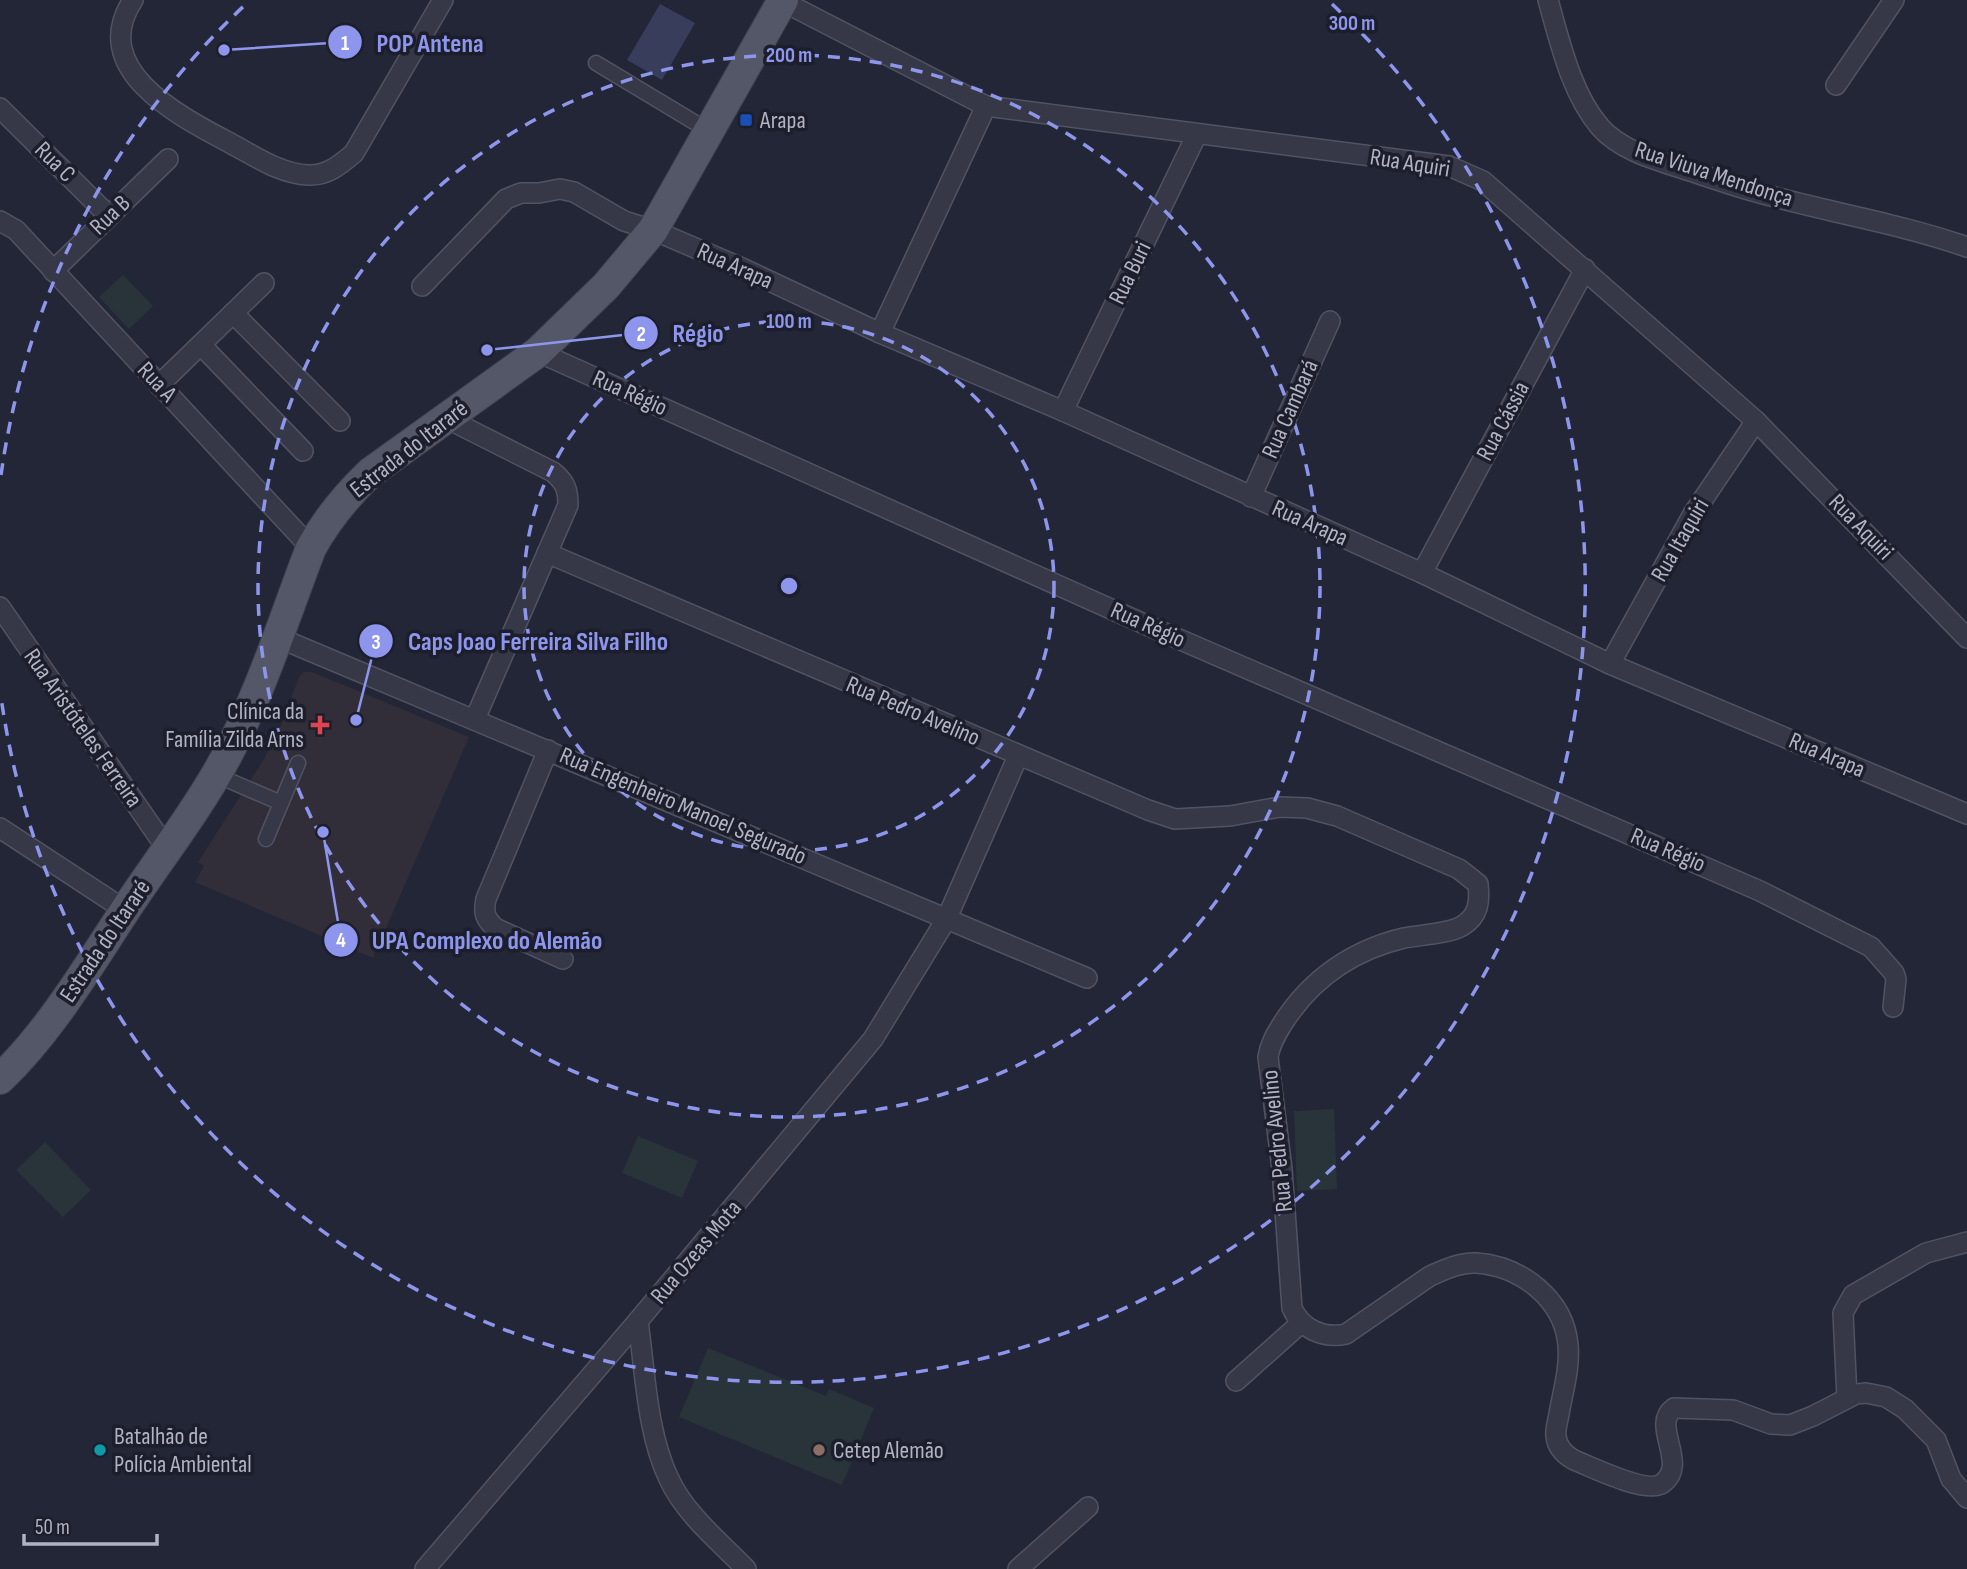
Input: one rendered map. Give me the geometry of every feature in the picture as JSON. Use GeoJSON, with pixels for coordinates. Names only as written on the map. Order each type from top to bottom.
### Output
{"type":"FeatureCollection","features":[{"type":"Feature","properties":{"kind":"main road","name":"Estrada do Itararé"},"geometry":{"type":"LineString","coordinates":[[0,1079],[46,1027],[86,973],[216,775],[249,709],[311,548],[334,511],[370,473],[538,352],[606,286],[653,230],[783,0]]}},
{"type":"Feature","properties":{"kind":"street"},"geometry":{"type":"LineString","coordinates":[[133,0],[124,18],[122,42],[129,65],[144,88],[185,118],[264,162],[290,173],[308,175],[323,174],[338,167],[354,153],[443,0]]}},
{"type":"Feature","properties":{"kind":"street","name":"Rua Aquiri"},"geometry":{"type":"LineString","coordinates":[[783,0],[986,106],[1449,166],[1483,181],[1756,421],[1967,638]]}},
{"type":"Feature","properties":{"kind":"street","name":"Rua Viuva Mendonça"},"geometry":{"type":"LineString","coordinates":[[1548,0],[1571,72],[1588,110],[1602,130],[1620,143],[1649,157],[1756,192],[1903,227],[1967,247]]}},
{"type":"Feature","properties":{"kind":"street"},"geometry":{"type":"LineString","coordinates":[[1836,85],[1894,0]]}},
{"type":"Feature","properties":{"kind":"street"},"geometry":{"type":"LineString","coordinates":[[596,63],[709,131]]}},
{"type":"Feature","properties":{"kind":"street"},"geometry":{"type":"LineString","coordinates":[[880,333],[986,106]]}},
{"type":"Feature","properties":{"kind":"street","name":"Rua C"},"geometry":{"type":"LineString","coordinates":[[0,108],[109,216]]}},
{"type":"Feature","properties":{"kind":"street","name":"Rua Buri"},"geometry":{"type":"LineString","coordinates":[[1063,411],[1197,134]]}},
{"type":"Feature","properties":{"kind":"street","name":"Rua B"},"geometry":{"type":"LineString","coordinates":[[53,271],[168,159]]}},
{"type":"Feature","properties":{"kind":"street","name":"Rua Arapa"},"geometry":{"type":"LineString","coordinates":[[422,286],[506,199],[522,193],[567,190],[624,221],[653,230],[742,268],[880,333],[1063,411],[1422,573],[1610,664],[1967,814]]}},
{"type":"Feature","properties":{"kind":"street","name":"Rua A"},"geometry":{"type":"LineString","coordinates":[[0,221],[16,230],[311,548]]}},
{"type":"Feature","properties":{"kind":"street","name":"Rua Cássia"},"geometry":{"type":"LineString","coordinates":[[1422,573],[1585,270]]}},
{"type":"Feature","properties":{"kind":"street"},"geometry":{"type":"LineString","coordinates":[[159,385],[264,283]]}},
{"type":"Feature","properties":{"kind":"street"},"geometry":{"type":"LineString","coordinates":[[233,313],[340,421]]}},
{"type":"Feature","properties":{"kind":"street","name":"Rua Cambará"},"geometry":{"type":"LineString","coordinates":[[1251,497],[1330,321]]}},
{"type":"Feature","properties":{"kind":"street"},"geometry":{"type":"LineString","coordinates":[[201,345],[303,451]]}},
{"type":"Feature","properties":{"kind":"street","name":"Rua Régio"},"geometry":{"type":"LineString","coordinates":[[538,352],[1152,627],[1760,891],[1871,947],[1894,973],[1894,1007]]}},
{"type":"Feature","properties":{"kind":"street"},"geometry":{"type":"LineString","coordinates":[[446,418],[553,472],[565,481],[568,493],[568,505],[475,719]]}},
{"type":"Feature","properties":{"kind":"street","name":"Rua Itaquiri"},"geometry":{"type":"LineString","coordinates":[[1610,664],[1693,514],[1756,421]]}},
{"type":"Feature","properties":{"kind":"street","name":"Rua Pedro Avelino"},"geometry":{"type":"LineString","coordinates":[[547,553],[1018,756],[1175,819],[1218,818],[1280,807],[1307,808],[1337,816],[1460,869],[1478,884],[1480,902],[1475,915],[1461,926],[1392,942],[1359,954],[1330,970],[1305,992],[1293,1007],[1269,1048],[1282,1169],[1292,1308],[1301,1322]]}},
{"type":"Feature","properties":{"kind":"street","name":"Rua Aristóteles Ferreira"},"geometry":{"type":"LineString","coordinates":[[0,607],[167,849]]}},
{"type":"Feature","properties":{"kind":"street","name":"Rua Engenheiro Manoel Segurado"},"geometry":{"type":"LineString","coordinates":[[277,637],[1087,978]]}},
{"type":"Feature","properties":{"kind":"street"},"geometry":{"type":"LineString","coordinates":[[548,750],[486,899],[484,912],[495,928],[563,959]]}},
{"type":"Feature","properties":{"kind":"street","name":"Rua Ozeas Mota"},"geometry":{"type":"LineString","coordinates":[[425,1569],[638,1321],[873,1039],[947,918],[1018,756]]}},
{"type":"Feature","properties":{"kind":"street"},"geometry":{"type":"LineString","coordinates":[[266,839],[298,763]]}},
{"type":"Feature","properties":{"kind":"street"},"geometry":{"type":"LineString","coordinates":[[216,775],[281,803]]}},
{"type":"Feature","properties":{"kind":"street"},"geometry":{"type":"LineString","coordinates":[[0,828],[125,910]]}},
{"type":"Feature","properties":{"kind":"street"},"geometry":{"type":"LineString","coordinates":[[1847,1398],[1843,1313],[1853,1295],[1926,1253],[1967,1242]]}},
{"type":"Feature","properties":{"kind":"street"},"geometry":{"type":"LineString","coordinates":[[1236,1381],[1301,1322],[1320,1334],[1346,1335],[1430,1276],[1445,1269],[1476,1263],[1510,1271],[1542,1290],[1564,1323],[1568,1369],[1556,1435],[1564,1454],[1574,1460],[1642,1486],[1655,1488],[1665,1482],[1672,1469],[1672,1452],[1665,1421],[1674,1408],[1733,1410],[1771,1424],[1790,1425],[1856,1394],[1874,1394],[1886,1396],[1905,1409],[1936,1440],[1951,1479],[1967,1496]]}},
{"type":"Feature","properties":{"kind":"street"},"geometry":{"type":"LineString","coordinates":[[638,1321],[654,1433],[670,1481],[695,1516],[746,1569]]}},
{"type":"Feature","properties":{"kind":"street"},"geometry":{"type":"LineString","coordinates":[[1018,1569],[1088,1507]]}},
{"type":"Feature","properties":{"kind":"shaded area"},"geometry":{"type":"Polygon","coordinates":[[[123,275],[153,306],[129,329],[99,297],[123,275]]]}},
{"type":"Feature","properties":{"kind":"shaded area"},"geometry":{"type":"Polygon","coordinates":[[[304,672],[312,672],[469,737],[373,958],[195,882],[204,866],[198,862],[264,759],[280,728],[299,677],[304,672]]]}},
{"type":"Feature","properties":{"kind":"shaded area"},"geometry":{"type":"Polygon","coordinates":[[[1334,1109],[1337,1189],[1297,1191],[1294,1111],[1334,1109]]]}},
{"type":"Feature","properties":{"kind":"shaded area"},"geometry":{"type":"Polygon","coordinates":[[[638,1136],[698,1161],[682,1198],[622,1173],[638,1136]]]}},
{"type":"Feature","properties":{"kind":"shaded area"},"geometry":{"type":"Polygon","coordinates":[[[45,1142],[91,1190],[63,1217],[16,1170],[45,1142]]]}},
{"type":"Feature","properties":{"kind":"shaded area"},"geometry":{"type":"Polygon","coordinates":[[[708,1348],[826,1396],[829,1389],[874,1408],[842,1485],[679,1417],[708,1348]]]}},
{"type":"Feature","properties":{"kind":"water"},"geometry":{"type":"Polygon","coordinates":[[[660,4],[695,23],[662,80],[627,60],[660,4]]]}},
{"type":"Feature","properties":{"kind":"place","name":"POP Antena"},"geometry":{"type":"Point","coordinates":[224,50]}},
{"type":"Feature","properties":{"kind":"place","name":"Arapa"},"geometry":{"type":"Point","coordinates":[746,120]}},
{"type":"Feature","properties":{"kind":"place","name":"Régio"},"geometry":{"type":"Point","coordinates":[487,350]}},
{"type":"Feature","properties":{"kind":"place","name":"Caps Joao Ferreira Silva Filho"},"geometry":{"type":"Point","coordinates":[356,720]}},
{"type":"Feature","properties":{"kind":"place","name":"Clínica da Família Zilda Arns"},"geometry":{"type":"Point","coordinates":[320,725]}},
{"type":"Feature","properties":{"kind":"place","name":"UPA Complexo do Alemão"},"geometry":{"type":"Point","coordinates":[323,832]}},
{"type":"Feature","properties":{"kind":"place","name":"Batalhão de Polícia Ambiental"},"geometry":{"type":"Point","coordinates":[100,1450]}},
{"type":"Feature","properties":{"kind":"place","name":"Cetep Alemão"},"geometry":{"type":"Point","coordinates":[819,1450]}}]}
